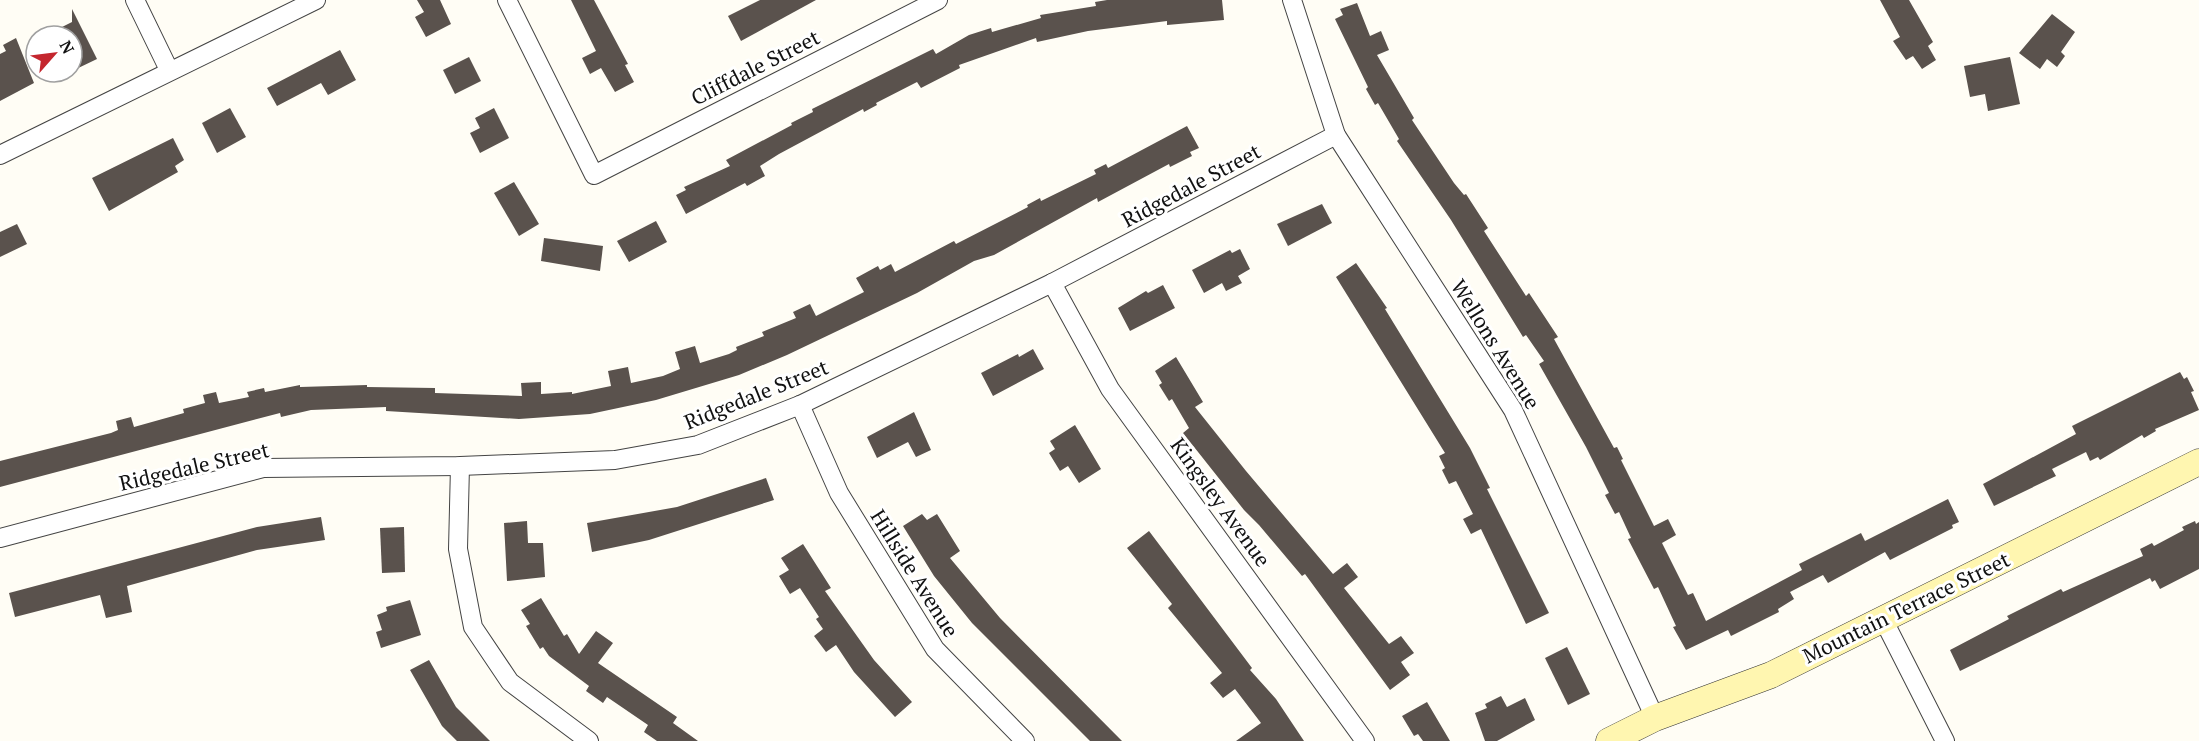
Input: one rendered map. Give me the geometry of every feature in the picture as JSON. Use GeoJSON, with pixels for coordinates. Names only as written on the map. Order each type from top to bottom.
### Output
{"type":"FeatureCollection","features":[{"type":"Feature","properties":{"kind":"street"},"geometry":{"type":"LineString","coordinates":[[135,0],[169,70]]}},
{"type":"Feature","properties":{"kind":"street"},"geometry":{"type":"LineString","coordinates":[[0,155],[169,70],[316,0]]}},
{"type":"Feature","properties":{"kind":"street","name":"Cliffdale Street"},"geometry":{"type":"LineString","coordinates":[[507,0],[594,175],[938,0]]}},
{"type":"Feature","properties":{"kind":"street","name":"Wellons Avenue"},"geometry":{"type":"LineString","coordinates":[[1292,0],[1336,135],[1514,410],[1655,718]]}},
{"type":"Feature","properties":{"kind":"street","name":"Ridgedale Street"},"geometry":{"type":"LineString","coordinates":[[0,538],[263,468],[460,466],[615,460],[698,445],[800,405],[1052,283],[1336,135]]}},
{"type":"Feature","properties":{"kind":"street","name":"Kingsley Avenue"},"geometry":{"type":"LineString","coordinates":[[1052,283],[1110,389],[1365,741]]}},
{"type":"Feature","properties":{"kind":"street","name":"Hillside Avenue"},"geometry":{"type":"LineString","coordinates":[[800,405],[839,493],[935,649],[1025,741]]}},
{"type":"Feature","properties":{"kind":"street","name":"Mountain Terrace Street"},"geometry":{"type":"LineString","coordinates":[[1609,741],[1655,718],[1771,675],[2199,462]]}},
{"type":"Feature","properties":{"kind":"street"},"geometry":{"type":"LineString","coordinates":[[460,466],[458,549],[473,627],[510,681],[589,741]]}},
{"type":"Feature","properties":{"kind":"street"},"geometry":{"type":"LineString","coordinates":[[1883,619],[1945,741]]}},
{"type":"Feature","properties":{"kind":"building"},"geometry":{"type":"Polygon","coordinates":[[[417,0],[440,0],[451,24],[426,37],[415,17],[424,12],[417,0]]]}},
{"type":"Feature","properties":{"kind":"building"},"geometry":{"type":"Polygon","coordinates":[[[571,0],[594,0],[628,64],[625,65],[634,82],[615,92],[601,68],[590,74],[582,58],[596,51],[571,0]]]}},
{"type":"Feature","properties":{"kind":"building"},"geometry":{"type":"Polygon","coordinates":[[[760,0],[816,0],[741,41],[728,16],[760,0]]]}},
{"type":"Feature","properties":{"kind":"building"},"geometry":{"type":"Polygon","coordinates":[[[1107,0],[1222,0],[1224,20],[1167,25],[1167,21],[1088,31],[1037,42],[1036,38],[959,65],[960,68],[921,88],[917,82],[876,103],[877,105],[864,112],[863,109],[760,166],[765,176],[747,186],[745,183],[686,214],[676,195],[686,190],[684,187],[730,166],[726,160],[792,125],[791,123],[813,112],[812,109],[933,49],[936,54],[969,35],[991,28],[992,32],[1041,18],[1040,15],[1096,6],[1095,2],[1107,0]]]}},
{"type":"Feature","properties":{"kind":"building"},"geometry":{"type":"Polygon","coordinates":[[[1880,0],[1909,0],[1933,42],[1928,46],[1936,60],[1922,69],[1913,56],[1906,60],[1893,41],[1900,37],[1880,0]]]}},
{"type":"Feature","properties":{"kind":"building"},"geometry":{"type":"Polygon","coordinates":[[[1357,3],[1370,36],[1381,31],[1389,50],[1377,55],[1414,118],[1412,120],[1454,183],[1464,195],[1466,194],[1488,228],[1484,231],[1526,296],[1529,293],[1558,337],[1554,339],[1614,448],[1617,447],[1623,459],[1621,460],[1654,526],[1668,519],[1676,535],[1662,543],[1688,595],[1693,593],[1706,621],[1802,570],[1799,564],[1861,533],[1865,541],[1948,499],[1959,522],[1952,525],[1953,528],[1890,560],[1885,552],[1828,583],[1823,575],[1790,592],[1794,599],[1778,609],[1779,612],[1731,636],[1728,630],[1686,650],[1673,627],[1676,626],[1658,587],[1654,589],[1628,539],[1631,538],[1619,512],[1615,514],[1605,495],[1609,493],[1586,447],[1539,364],[1544,361],[1526,335],[1523,337],[1451,220],[1397,141],[1399,139],[1378,103],[1375,105],[1366,89],[1368,87],[1335,19],[1343,15],[1340,9],[1357,3]]]}},
{"type":"Feature","properties":{"kind":"building"},"geometry":{"type":"Polygon","coordinates":[[[72,9],[80,24],[68,24],[72,22],[72,9]]]}},
{"type":"Feature","properties":{"kind":"building"},"geometry":{"type":"Polygon","coordinates":[[[2052,14],[2075,32],[2061,52],[2065,56],[2057,67],[2047,59],[2040,69],[2019,53],[2052,14]]]}},
{"type":"Feature","properties":{"kind":"building"},"geometry":{"type":"Polygon","coordinates":[[[84,33],[97,59],[84,65],[84,33]]]}},
{"type":"Feature","properties":{"kind":"building"},"geometry":{"type":"Polygon","coordinates":[[[16,38],[24,58],[24,84],[32,84],[0,101],[0,54],[6,51],[3,45],[16,38]]]}},
{"type":"Feature","properties":{"kind":"building"},"geometry":{"type":"Polygon","coordinates":[[[340,50],[356,80],[328,95],[321,83],[277,106],[267,88],[340,50]]]}},
{"type":"Feature","properties":{"kind":"building"},"geometry":{"type":"Polygon","coordinates":[[[469,57],[481,81],[455,94],[443,70],[469,57]]]}},
{"type":"Feature","properties":{"kind":"building"},"geometry":{"type":"Polygon","coordinates":[[[2010,57],[2020,104],[1988,111],[1985,94],[1970,97],[1964,66],[2010,57]]]}},
{"type":"Feature","properties":{"kind":"building"},"geometry":{"type":"Polygon","coordinates":[[[230,108],[246,137],[217,153],[202,123],[230,108]]]}},
{"type":"Feature","properties":{"kind":"building"},"geometry":{"type":"Polygon","coordinates":[[[494,108],[509,138],[480,153],[470,133],[480,128],[475,118],[494,108]]]}},
{"type":"Feature","properties":{"kind":"building"},"geometry":{"type":"Polygon","coordinates":[[[1187,126],[1199,148],[1190,152],[1192,156],[1170,167],[1169,164],[1098,202],[1097,198],[994,255],[974,261],[917,293],[787,355],[739,375],[656,400],[590,414],[519,419],[386,411],[386,407],[311,410],[281,417],[280,413],[0,487],[0,461],[111,433],[118,430],[116,421],[131,417],[134,427],[184,413],[183,409],[205,403],[203,395],[216,392],[219,403],[249,397],[247,392],[264,388],[265,392],[300,385],[300,387],[367,385],[367,387],[435,388],[435,393],[522,396],[521,383],[541,382],[541,394],[572,392],[572,394],[611,386],[608,371],[628,367],[631,383],[663,376],[680,369],[675,352],[695,346],[700,363],[729,354],[737,350],[736,347],[764,336],[762,332],[796,318],[793,312],[810,304],[816,316],[864,292],[856,278],[878,266],[880,270],[891,264],[895,272],[954,241],[956,244],[1028,207],[1027,205],[1040,198],[1041,201],[1096,174],[1094,170],[1106,164],[1108,168],[1187,126]]]}},
{"type":"Feature","properties":{"kind":"building"},"geometry":{"type":"Polygon","coordinates":[[[173,138],[184,160],[175,166],[178,172],[109,211],[92,178],[173,138]]]}},
{"type":"Feature","properties":{"kind":"building"},"geometry":{"type":"Polygon","coordinates":[[[514,182],[539,224],[519,236],[494,193],[514,182]]]}},
{"type":"Feature","properties":{"kind":"building"},"geometry":{"type":"Polygon","coordinates":[[[1322,204],[1332,223],[1288,246],[1277,224],[1322,204]]]}},
{"type":"Feature","properties":{"kind":"building"},"geometry":{"type":"Polygon","coordinates":[[[656,221],[667,242],[629,262],[617,241],[656,221]]]}},
{"type":"Feature","properties":{"kind":"building"},"geometry":{"type":"Polygon","coordinates":[[[17,224],[27,244],[0,257],[0,232],[17,224]]]}},
{"type":"Feature","properties":{"kind":"building"},"geometry":{"type":"Polygon","coordinates":[[[544,238],[603,246],[600,271],[541,261],[544,238]]]}},
{"type":"Feature","properties":{"kind":"building"},"geometry":{"type":"Polygon","coordinates":[[[1240,249],[1250,269],[1238,276],[1242,283],[1226,291],[1222,283],[1204,293],[1192,270],[1230,250],[1232,253],[1240,249]]]}},
{"type":"Feature","properties":{"kind":"building"},"geometry":{"type":"Polygon","coordinates":[[[1356,263],[1387,308],[1385,309],[1470,448],[1490,488],[1487,489],[1549,613],[1526,624],[1481,529],[1471,534],[1463,519],[1473,514],[1456,481],[1449,484],[1442,470],[1445,468],[1439,456],[1445,453],[1336,277],[1356,263]]]}},
{"type":"Feature","properties":{"kind":"building"},"geometry":{"type":"Polygon","coordinates":[[[1163,285],[1175,308],[1130,331],[1118,308],[1146,291],[1148,293],[1163,285]]]}},
{"type":"Feature","properties":{"kind":"building"},"geometry":{"type":"Polygon","coordinates":[[[1033,349],[1044,369],[993,396],[981,373],[1033,349]]]}},
{"type":"Feature","properties":{"kind":"building"},"geometry":{"type":"Polygon","coordinates":[[[1176,357],[1203,402],[1195,407],[1246,471],[1333,574],[1347,563],[1358,577],[1344,588],[1389,644],[1401,636],[1414,653],[1401,662],[1410,675],[1390,690],[1305,574],[1302,576],[1244,510],[1183,433],[1189,428],[1172,399],[1169,401],[1159,385],[1162,383],[1155,371],[1176,357]]]}},
{"type":"Feature","properties":{"kind":"building"},"geometry":{"type":"Polygon","coordinates":[[[2180,372],[2184,379],[2187,377],[2194,391],[2191,392],[2199,410],[2155,429],[2156,431],[2144,438],[2142,435],[2100,460],[2098,457],[2090,461],[2086,452],[2052,469],[2056,476],[1994,506],[1983,484],[2076,434],[2072,426],[2180,372]]]}},
{"type":"Feature","properties":{"kind":"building"},"geometry":{"type":"Polygon","coordinates":[[[914,412],[931,450],[916,457],[908,442],[877,458],[867,437],[914,412]]]}},
{"type":"Feature","properties":{"kind":"building"},"geometry":{"type":"Polygon","coordinates":[[[1075,425],[1101,469],[1079,483],[1068,466],[1060,471],[1049,453],[1055,449],[1050,441],[1075,425]]]}},
{"type":"Feature","properties":{"kind":"building"},"geometry":{"type":"Polygon","coordinates":[[[766,478],[774,500],[649,540],[592,552],[587,523],[677,507],[766,478]]]}},
{"type":"Feature","properties":{"kind":"building"},"geometry":{"type":"Polygon","coordinates":[[[922,514],[927,520],[937,514],[960,551],[950,558],[1000,618],[1122,741],[1090,741],[972,623],[934,576],[903,526],[922,514]]]}},
{"type":"Feature","properties":{"kind":"building"},"geometry":{"type":"Polygon","coordinates":[[[321,517],[325,540],[257,550],[127,586],[132,612],[106,618],[100,595],[15,617],[9,593],[257,527],[321,517]]]}},
{"type":"Feature","properties":{"kind":"building"},"geometry":{"type":"Polygon","coordinates":[[[527,521],[528,543],[543,543],[545,577],[507,581],[504,523],[527,521]]]}},
{"type":"Feature","properties":{"kind":"building"},"geometry":{"type":"Polygon","coordinates":[[[2195,521],[2196,524],[2199,522],[2199,569],[2160,589],[2155,580],[2152,582],[2150,578],[1960,671],[1950,650],[2009,619],[2007,616],[2061,589],[2063,592],[2143,556],[2140,549],[2152,543],[2154,546],[2184,530],[2182,527],[2195,521]]]}},
{"type":"Feature","properties":{"kind":"building"},"geometry":{"type":"Polygon","coordinates":[[[404,527],[405,572],[382,573],[380,528],[404,527]]]}},
{"type":"Feature","properties":{"kind":"building"},"geometry":{"type":"Polygon","coordinates":[[[1149,531],[1252,668],[1250,670],[1276,699],[1304,741],[1236,741],[1261,723],[1235,689],[1223,698],[1210,683],[1222,673],[1168,608],[1172,604],[1127,548],[1149,531]]]}},
{"type":"Feature","properties":{"kind":"building"},"geometry":{"type":"Polygon","coordinates":[[[803,544],[831,588],[825,591],[874,660],[912,702],[895,717],[854,672],[836,645],[826,652],[814,636],[823,629],[816,619],[819,617],[800,588],[790,594],[779,576],[789,570],[781,558],[803,544]]]}},
{"type":"Feature","properties":{"kind":"building"},"geometry":{"type":"Polygon","coordinates":[[[541,598],[564,636],[567,634],[579,654],[596,631],[613,643],[598,663],[677,717],[673,723],[698,741],[657,741],[644,732],[648,725],[607,697],[603,703],[586,691],[589,686],[549,656],[543,647],[540,649],[526,626],[530,624],[521,610],[541,598]]]}},
{"type":"Feature","properties":{"kind":"building"},"geometry":{"type":"Polygon","coordinates":[[[410,600],[421,635],[381,648],[376,632],[382,630],[377,615],[387,611],[386,607],[410,600]]]}},
{"type":"Feature","properties":{"kind":"building"},"geometry":{"type":"Polygon","coordinates":[[[1567,647],[1590,694],[1568,705],[1545,658],[1567,647]]]}},
{"type":"Feature","properties":{"kind":"building"},"geometry":{"type":"Polygon","coordinates":[[[429,660],[456,707],[490,741],[457,741],[442,726],[410,670],[429,660]]]}},
{"type":"Feature","properties":{"kind":"building"},"geometry":{"type":"Polygon","coordinates":[[[1501,696],[1507,707],[1525,698],[1535,720],[1497,741],[1485,741],[1475,713],[1487,708],[1485,704],[1501,696]]]}},
{"type":"Feature","properties":{"kind":"building"},"geometry":{"type":"Polygon","coordinates":[[[1427,702],[1450,741],[1423,741],[1418,734],[1414,736],[1402,716],[1427,702]]]}}]}
